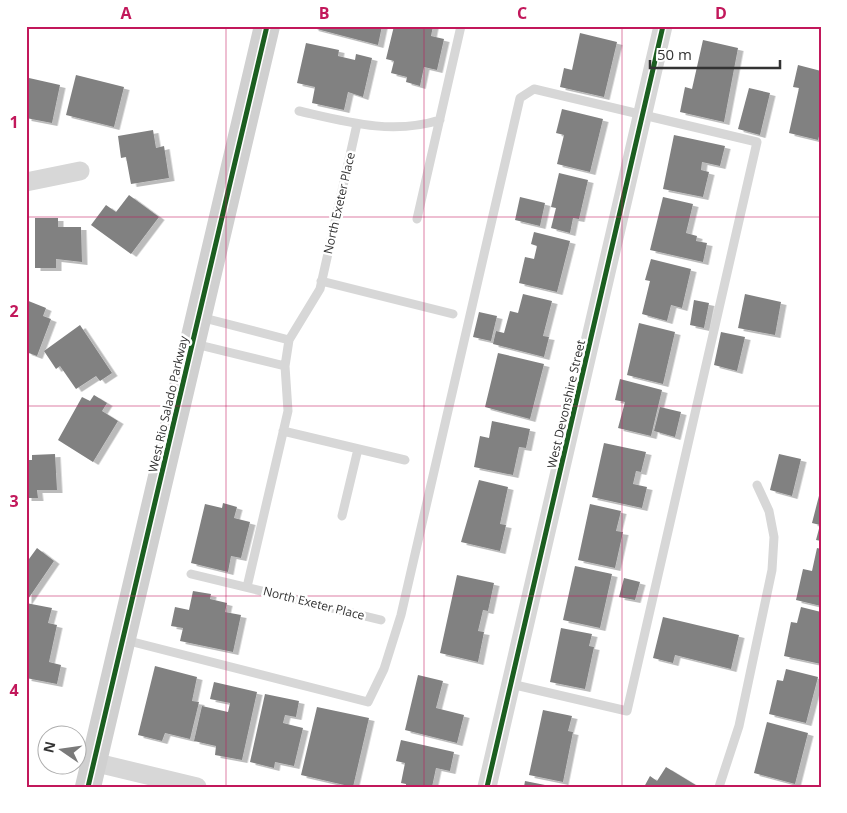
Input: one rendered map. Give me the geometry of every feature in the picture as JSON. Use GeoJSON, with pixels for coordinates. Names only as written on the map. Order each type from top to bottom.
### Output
{"type":"FeatureCollection","features":[{"type":"Feature","properties":{"kind":"main road","name":"West Rio Salado Parkway"},"geometry":{"type":"LineString","coordinates":[[88,787],[267,26]]}},
{"type":"Feature","properties":{"kind":"street","name":"West Devonshire Street"},"geometry":{"type":"LineString","coordinates":[[488,787],[663,26]]}},
{"type":"Feature","properties":{"kind":"street"},"geometry":{"type":"LineString","coordinates":[[26,182],[80,170]]}},
{"type":"Feature","properties":{"kind":"street"},"geometry":{"type":"LineString","coordinates":[[94,762],[197,787]]}},
{"type":"Feature","properties":{"kind":"lane"},"geometry":{"type":"LineString","coordinates":[[417,220],[460,26]]}},
{"type":"Feature","properties":{"kind":"lane"},"geometry":{"type":"LineString","coordinates":[[122,640],[368,702],[384,669],[401,615],[520,98],[534,89],[757,142],[627,711],[511,684]]}},
{"type":"Feature","properties":{"kind":"lane"},"geometry":{"type":"LineString","coordinates":[[299,111],[357,124],[391,128],[440,120]]}},
{"type":"Feature","properties":{"kind":"lane","name":"North Exeter Place"},"geometry":{"type":"LineString","coordinates":[[246,587],[288,411],[285,366],[289,340],[310,309],[320,289],[357,124]]}},
{"type":"Feature","properties":{"kind":"lane"},"geometry":{"type":"LineString","coordinates":[[321,281],[452,314]]}},
{"type":"Feature","properties":{"kind":"lane"},"geometry":{"type":"LineString","coordinates":[[199,316],[289,340]]}},
{"type":"Feature","properties":{"kind":"lane"},"geometry":{"type":"LineString","coordinates":[[192,343],[285,366]]}},
{"type":"Feature","properties":{"kind":"lane"},"geometry":{"type":"LineString","coordinates":[[283,431],[405,460]]}},
{"type":"Feature","properties":{"kind":"lane"},"geometry":{"type":"LineString","coordinates":[[342,516],[358,449]]}},
{"type":"Feature","properties":{"kind":"lane"},"geometry":{"type":"LineString","coordinates":[[719,787],[740,726],[772,570],[774,537],[769,511],[757,485]]}},
{"type":"Feature","properties":{"kind":"lane","name":"North Exeter Place"},"geometry":{"type":"LineString","coordinates":[[191,574],[381,620]]}},
{"type":"Feature","properties":{"kind":"building"},"geometry":{"type":"Polygon","coordinates":[[[314,26],[382,26],[378,45],[313,28],[314,26]]]}},
{"type":"Feature","properties":{"kind":"building"},"geometry":{"type":"Polygon","coordinates":[[[394,26],[433,26],[431,36],[444,39],[437,70],[424,67],[420,86],[406,82],[407,77],[391,73],[394,61],[386,59],[394,26]]]}},
{"type":"Feature","properties":{"kind":"building"},"geometry":{"type":"Polygon","coordinates":[[[580,33],[617,42],[604,97],[560,87],[564,68],[572,70],[580,33]]]}},
{"type":"Feature","properties":{"kind":"building"},"geometry":{"type":"Polygon","coordinates":[[[703,40],[738,48],[724,122],[680,112],[685,87],[692,89],[703,40]]]}},
{"type":"Feature","properties":{"kind":"building"},"geometry":{"type":"Polygon","coordinates":[[[306,43],[339,50],[338,56],[355,60],[356,54],[372,58],[363,97],[348,92],[344,110],[312,103],[315,87],[297,83],[306,43]]]}},
{"type":"Feature","properties":{"kind":"building"},"geometry":{"type":"Polygon","coordinates":[[[798,65],[821,71],[821,129],[818,140],[789,133],[799,88],[793,87],[798,65]]]}},
{"type":"Feature","properties":{"kind":"building"},"geometry":{"type":"Polygon","coordinates":[[[76,75],[124,87],[114,127],[66,115],[76,75]]]}},
{"type":"Feature","properties":{"kind":"building"},"geometry":{"type":"Polygon","coordinates":[[[29,78],[60,85],[52,123],[26,118],[26,86],[29,78]]]}},
{"type":"Feature","properties":{"kind":"building"},"geometry":{"type":"Polygon","coordinates":[[[749,88],[770,93],[760,135],[738,129],[749,88]]]}},
{"type":"Feature","properties":{"kind":"building"},"geometry":{"type":"Polygon","coordinates":[[[562,109],[603,119],[590,172],[557,164],[564,135],[556,133],[562,109]]]}},
{"type":"Feature","properties":{"kind":"building"},"geometry":{"type":"Polygon","coordinates":[[[153,130],[156,148],[164,146],[169,178],[131,184],[126,157],[121,158],[118,136],[153,130]]]}},
{"type":"Feature","properties":{"kind":"building"},"geometry":{"type":"Polygon","coordinates":[[[674,135],[725,146],[720,166],[702,162],[701,170],[709,172],[703,197],[663,189],[674,135]]]}},
{"type":"Feature","properties":{"kind":"building"},"geometry":{"type":"Polygon","coordinates":[[[559,173],[588,180],[579,219],[573,218],[570,233],[551,228],[556,208],[551,207],[559,173]]]}},
{"type":"Feature","properties":{"kind":"building"},"geometry":{"type":"Polygon","coordinates":[[[129,195],[159,217],[131,254],[91,225],[106,205],[116,212],[129,195]]]}},
{"type":"Feature","properties":{"kind":"building"},"geometry":{"type":"Polygon","coordinates":[[[520,197],[545,203],[540,226],[515,220],[520,197]]]}},
{"type":"Feature","properties":{"kind":"building"},"geometry":{"type":"Polygon","coordinates":[[[663,197],[693,204],[686,233],[697,236],[696,241],[707,243],[703,262],[650,250],[663,197]]]}},
{"type":"Feature","properties":{"kind":"building"},"geometry":{"type":"Polygon","coordinates":[[[35,218],[58,218],[58,227],[81,227],[82,262],[56,259],[56,268],[35,268],[35,218]]]}},
{"type":"Feature","properties":{"kind":"building"},"geometry":{"type":"Polygon","coordinates":[[[534,232],[570,241],[557,292],[519,283],[525,257],[534,259],[537,246],[531,244],[534,232]]]}},
{"type":"Feature","properties":{"kind":"building"},"geometry":{"type":"Polygon","coordinates":[[[651,259],[691,269],[682,308],[671,305],[667,321],[642,314],[650,281],[645,280],[651,259]]]}},
{"type":"Feature","properties":{"kind":"building"},"geometry":{"type":"Polygon","coordinates":[[[523,294],[552,301],[543,336],[549,337],[544,357],[493,344],[496,331],[504,333],[510,311],[518,313],[523,294]]]}},
{"type":"Feature","properties":{"kind":"building"},"geometry":{"type":"Polygon","coordinates":[[[745,294],[781,302],[775,335],[738,328],[745,294]]]}},
{"type":"Feature","properties":{"kind":"building"},"geometry":{"type":"Polygon","coordinates":[[[26,300],[46,308],[43,316],[51,319],[37,356],[26,352],[26,300]]]}},
{"type":"Feature","properties":{"kind":"building"},"geometry":{"type":"Polygon","coordinates":[[[694,300],[709,303],[704,328],[690,325],[694,300]]]}},
{"type":"Feature","properties":{"kind":"building"},"geometry":{"type":"Polygon","coordinates":[[[479,312],[497,316],[491,341],[473,337],[479,312]]]}},
{"type":"Feature","properties":{"kind":"building"},"geometry":{"type":"Polygon","coordinates":[[[639,323],[675,332],[663,384],[627,375],[639,323]]]}},
{"type":"Feature","properties":{"kind":"building"},"geometry":{"type":"Polygon","coordinates":[[[80,325],[112,373],[100,381],[96,376],[76,389],[60,366],[56,369],[44,351],[80,325]]]}},
{"type":"Feature","properties":{"kind":"building"},"geometry":{"type":"Polygon","coordinates":[[[721,332],[745,337],[737,371],[714,365],[721,332]]]}},
{"type":"Feature","properties":{"kind":"building"},"geometry":{"type":"Polygon","coordinates":[[[498,353],[544,364],[530,419],[485,407],[498,353]]]}},
{"type":"Feature","properties":{"kind":"building"},"geometry":{"type":"Polygon","coordinates":[[[620,379],[662,390],[651,436],[618,428],[625,402],[615,400],[620,379]]]}},
{"type":"Feature","properties":{"kind":"building"},"geometry":{"type":"Polygon","coordinates":[[[94,395],[107,403],[102,411],[118,421],[93,462],[58,440],[82,397],[90,401],[94,395]]]}},
{"type":"Feature","properties":{"kind":"building"},"geometry":{"type":"Polygon","coordinates":[[[660,407],[681,412],[675,437],[654,431],[660,407]]]}},
{"type":"Feature","properties":{"kind":"building"},"geometry":{"type":"Polygon","coordinates":[[[492,421],[530,429],[526,448],[519,447],[513,475],[474,467],[480,436],[489,438],[492,421]]]}},
{"type":"Feature","properties":{"kind":"building"},"geometry":{"type":"Polygon","coordinates":[[[604,443],[646,452],[641,472],[636,471],[633,484],[647,487],[642,508],[592,497],[604,443]]]}},
{"type":"Feature","properties":{"kind":"building"},"geometry":{"type":"Polygon","coordinates":[[[55,454],[57,490],[37,490],[38,498],[26,498],[26,460],[32,460],[32,455],[55,454]]]}},
{"type":"Feature","properties":{"kind":"building"},"geometry":{"type":"Polygon","coordinates":[[[779,454],[801,459],[792,496],[770,490],[779,454]]]}},
{"type":"Feature","properties":{"kind":"building"},"geometry":{"type":"Polygon","coordinates":[[[479,480],[508,487],[500,524],[506,525],[500,551],[461,542],[479,480]]]}},
{"type":"Feature","properties":{"kind":"building"},"geometry":{"type":"Polygon","coordinates":[[[821,488],[821,541],[816,540],[820,525],[812,523],[821,488]]]}},
{"type":"Feature","properties":{"kind":"building"},"geometry":{"type":"Polygon","coordinates":[[[223,503],[237,507],[234,518],[250,522],[241,558],[231,556],[228,572],[191,563],[205,504],[222,508],[223,503]]]}},
{"type":"Feature","properties":{"kind":"building"},"geometry":{"type":"Polygon","coordinates":[[[590,504],[621,511],[616,531],[623,532],[615,568],[578,560],[590,504]]]}},
{"type":"Feature","properties":{"kind":"building"},"geometry":{"type":"Polygon","coordinates":[[[37,548],[54,561],[26,602],[26,557],[29,559],[37,548]]]}},
{"type":"Feature","properties":{"kind":"building"},"geometry":{"type":"Polygon","coordinates":[[[817,548],[821,549],[821,606],[796,600],[803,569],[812,571],[817,548]]]}},
{"type":"Feature","properties":{"kind":"building"},"geometry":{"type":"Polygon","coordinates":[[[575,566],[612,574],[600,628],[563,620],[575,566]]]}},
{"type":"Feature","properties":{"kind":"building"},"geometry":{"type":"Polygon","coordinates":[[[457,575],[494,583],[488,611],[483,610],[478,631],[484,632],[478,662],[440,653],[457,575]]]}},
{"type":"Feature","properties":{"kind":"building"},"geometry":{"type":"Polygon","coordinates":[[[624,578],[640,582],[635,600],[619,597],[624,578]]]}},
{"type":"Feature","properties":{"kind":"building"},"geometry":{"type":"Polygon","coordinates":[[[193,591],[211,594],[210,599],[227,603],[225,612],[241,615],[233,652],[180,641],[183,628],[171,626],[175,607],[189,610],[193,591]]]}},
{"type":"Feature","properties":{"kind":"building"},"geometry":{"type":"Polygon","coordinates":[[[26,603],[52,608],[48,623],[57,625],[49,662],[61,665],[57,684],[26,678],[29,660],[26,659],[26,603]]]}},
{"type":"Feature","properties":{"kind":"building"},"geometry":{"type":"Polygon","coordinates":[[[801,607],[821,612],[821,664],[784,656],[791,622],[797,623],[801,607]]]}},
{"type":"Feature","properties":{"kind":"building"},"geometry":{"type":"Polygon","coordinates":[[[663,617],[739,635],[731,669],[675,655],[673,663],[653,658],[663,617]]]}},
{"type":"Feature","properties":{"kind":"building"},"geometry":{"type":"Polygon","coordinates":[[[561,628],[592,634],[589,646],[594,647],[585,689],[550,682],[561,628]]]}},
{"type":"Feature","properties":{"kind":"building"},"geometry":{"type":"Polygon","coordinates":[[[155,666],[197,677],[192,701],[199,702],[190,739],[165,733],[162,741],[138,735],[155,666]]]}},
{"type":"Feature","properties":{"kind":"building"},"geometry":{"type":"Polygon","coordinates":[[[786,669],[818,677],[806,723],[769,714],[777,680],[783,681],[786,669]]]}},
{"type":"Feature","properties":{"kind":"building"},"geometry":{"type":"Polygon","coordinates":[[[418,675],[443,681],[436,708],[464,715],[457,743],[405,730],[418,675]]]}},
{"type":"Feature","properties":{"kind":"building"},"geometry":{"type":"Polygon","coordinates":[[[214,682],[257,692],[242,760],[215,755],[216,746],[194,741],[202,706],[228,712],[230,703],[210,699],[214,682]]]}},
{"type":"Feature","properties":{"kind":"building"},"geometry":{"type":"Polygon","coordinates":[[[265,694],[299,701],[296,717],[285,715],[283,723],[303,728],[294,766],[275,762],[274,768],[250,762],[265,694]]]}},
{"type":"Feature","properties":{"kind":"building"},"geometry":{"type":"Polygon","coordinates":[[[317,707],[369,718],[353,787],[301,775],[317,707]]]}},
{"type":"Feature","properties":{"kind":"building"},"geometry":{"type":"Polygon","coordinates":[[[543,710],[572,716],[568,731],[573,732],[563,782],[529,775],[543,710]]]}},
{"type":"Feature","properties":{"kind":"building"},"geometry":{"type":"Polygon","coordinates":[[[767,722],[808,733],[795,784],[754,773],[767,722]]]}},
{"type":"Feature","properties":{"kind":"building"},"geometry":{"type":"Polygon","coordinates":[[[401,740],[454,752],[450,771],[436,768],[432,787],[406,787],[406,784],[401,783],[405,763],[396,761],[401,740]]]}},
{"type":"Feature","properties":{"kind":"building"},"geometry":{"type":"Polygon","coordinates":[[[666,767],[699,787],[644,787],[650,776],[657,781],[666,767]]]}},
{"type":"Feature","properties":{"kind":"building"},"geometry":{"type":"Polygon","coordinates":[[[525,781],[550,786],[550,787],[524,787],[525,781]]]}},
{"type":"Feature","properties":{"kind":"cycle path"},"geometry":{"type":"LineString","coordinates":[[88,787],[267,26]]}},
{"type":"Feature","properties":{"kind":"cycle path"},"geometry":{"type":"LineString","coordinates":[[487,787],[663,26]]}}]}
